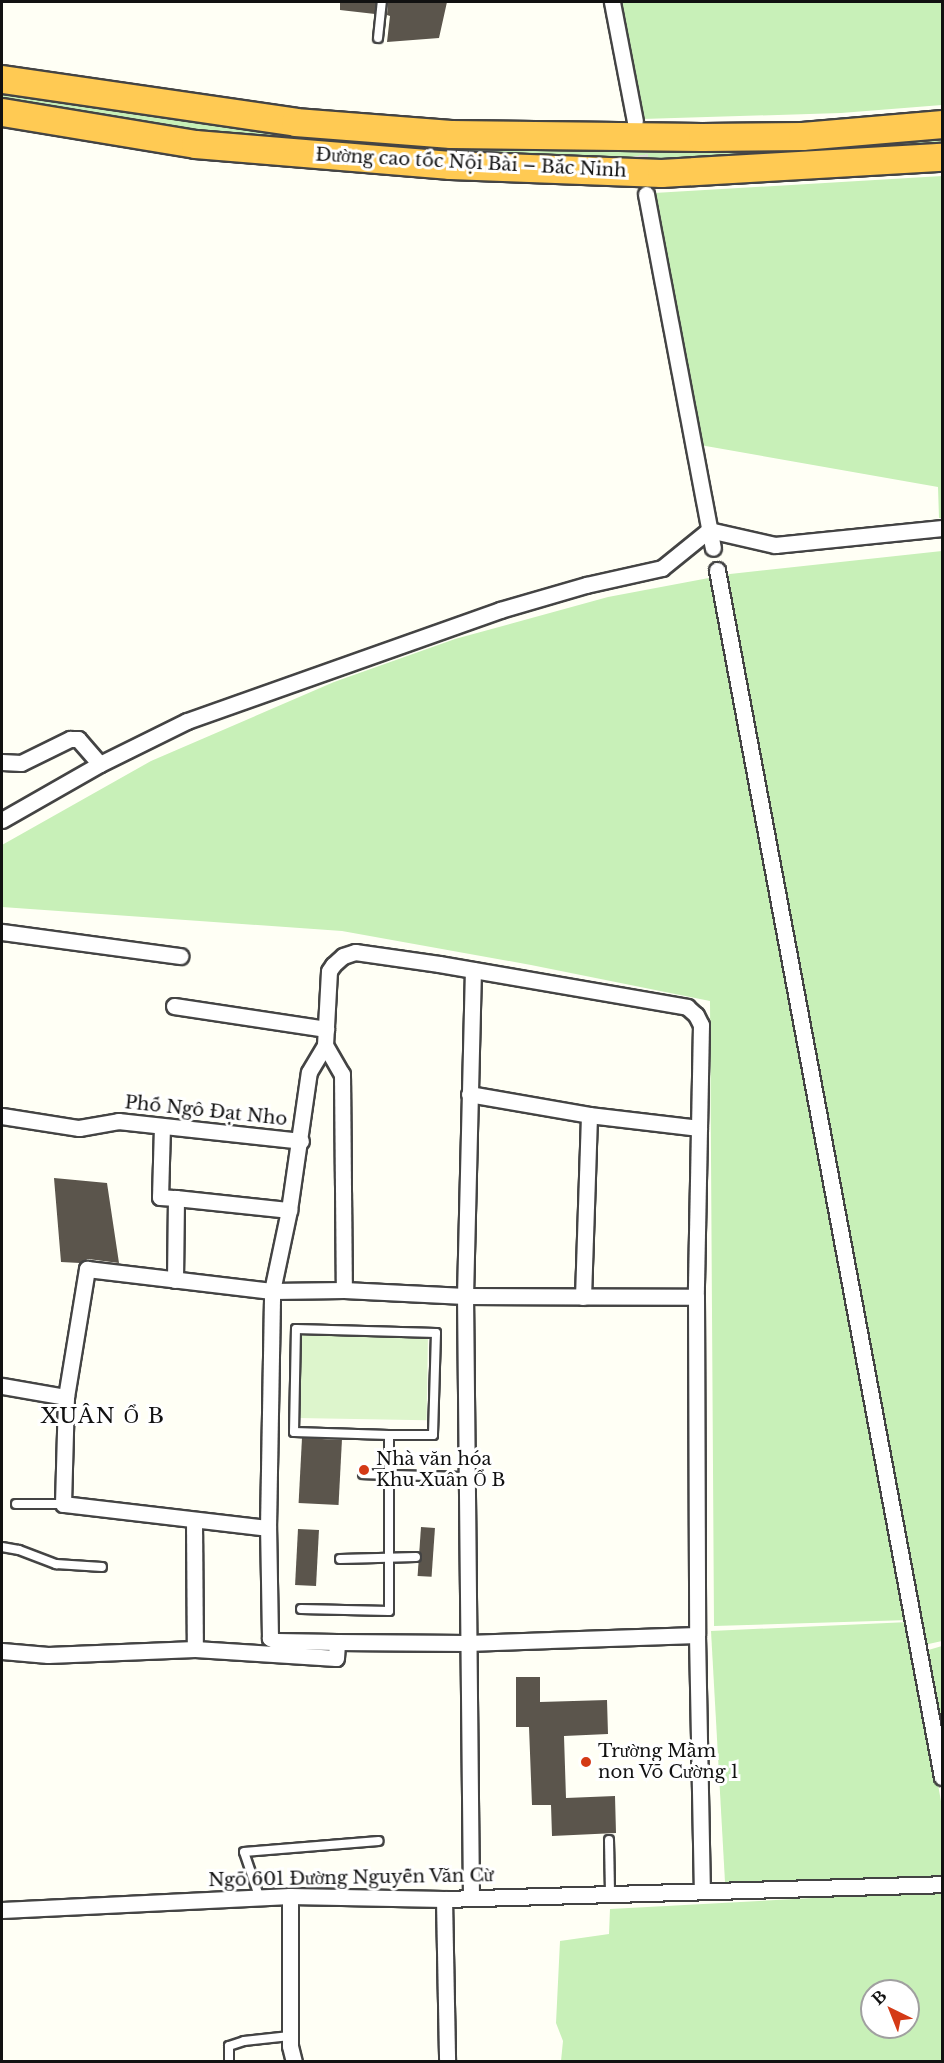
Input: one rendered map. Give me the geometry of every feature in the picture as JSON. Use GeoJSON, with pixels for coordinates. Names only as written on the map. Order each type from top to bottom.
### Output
{"type":"FeatureCollection","features":[{"type":"Feature","properties":{"kind":"highway","name":"Đường cao tốc Nội Bài – Bắc Ninh"},"geometry":{"type":"LineString","coordinates":[[2,79],[295,122],[451,134],[702,138],[802,135],[942,124]]}},
{"type":"Feature","properties":{"kind":"highway","name":"Đường cao tốc Nội Bài – Bắc Ninh"},"geometry":{"type":"LineString","coordinates":[[2,112],[195,144],[462,166],[662,173],[942,157]]}},
{"type":"Feature","properties":{"kind":"street"},"geometry":{"type":"LineString","coordinates":[[612,2],[635,121]]}},
{"type":"Feature","properties":{"kind":"street"},"geometry":{"type":"LineString","coordinates":[[646,194],[713,548]]}},
{"type":"Feature","properties":{"kind":"street"},"geometry":{"type":"LineString","coordinates":[[709,530],[775,545],[942,528]]}},
{"type":"Feature","properties":{"kind":"street"},"geometry":{"type":"LineString","coordinates":[[2,820],[100,764],[187,721],[500,610],[586,585],[662,568],[709,530]]}},
{"type":"Feature","properties":{"kind":"street"},"geometry":{"type":"LineString","coordinates":[[717,570],[942,1777]]}},
{"type":"Feature","properties":{"kind":"street"},"geometry":{"type":"LineString","coordinates":[[2,762],[21,763],[70,738],[78,739],[100,764]]}},
{"type":"Feature","properties":{"kind":"street"},"geometry":{"type":"LineString","coordinates":[[2,932],[180,956]]}},
{"type":"Feature","properties":{"kind":"street"},"geometry":{"type":"LineString","coordinates":[[697,1635],[467,1643],[276,1641],[270,1638],[268,1528],[273,1291],[301,1141],[309,1072],[326,1037],[329,971],[343,956],[355,952],[473,970],[690,1009],[701,1025],[696,1297],[697,1635],[702,1890]]}},
{"type":"Feature","properties":{"kind":"street"},"geometry":{"type":"LineString","coordinates":[[471,1897],[465,1296],[473,970]]}},
{"type":"Feature","properties":{"kind":"street"},"geometry":{"type":"LineString","coordinates":[[174,1006],[326,1037]]}},
{"type":"Feature","properties":{"kind":"street"},"geometry":{"type":"LineString","coordinates":[[326,1037],[342,1074],[344,1290]]}},
{"type":"Feature","properties":{"kind":"street"},"geometry":{"type":"LineString","coordinates":[[469,1094],[589,1115],[699,1128]]}},
{"type":"Feature","properties":{"kind":"street"},"geometry":{"type":"LineString","coordinates":[[584,1297],[589,1115]]}},
{"type":"Feature","properties":{"kind":"street","name":"Phố Ngô Đạt Nho"},"geometry":{"type":"LineString","coordinates":[[2,1116],[79,1128],[118,1121],[301,1141]]}},
{"type":"Feature","properties":{"kind":"street"},"geometry":{"type":"LineString","coordinates":[[162,1126],[160,1197],[289,1210]]}},
{"type":"Feature","properties":{"kind":"street"},"geometry":{"type":"LineString","coordinates":[[175,1280],[176,1198]]}},
{"type":"Feature","properties":{"kind":"street"},"geometry":{"type":"LineString","coordinates":[[268,1528],[63,1504],[66,1397],[87,1269],[273,1291],[344,1290],[465,1296],[696,1297]]}},
{"type":"Feature","properties":{"kind":"street"},"geometry":{"type":"LineString","coordinates":[[2,1386],[66,1397]]}},
{"type":"Feature","properties":{"kind":"street"},"geometry":{"type":"LineString","coordinates":[[194,1520],[195,1649]]}},
{"type":"Feature","properties":{"kind":"street"},"geometry":{"type":"LineString","coordinates":[[2,1651],[48,1655],[195,1649],[336,1658],[337,1642]]}},
{"type":"Feature","properties":{"kind":"street","name":"Ngõ 601 Đường Nguyễn Văn Cừ"},"geometry":{"type":"LineString","coordinates":[[2,1910],[259,1896],[444,1899],[610,1892],[942,1884]]}},
{"type":"Feature","properties":{"kind":"street"},"geometry":{"type":"LineString","coordinates":[[290,1896],[290,2036],[294,2061]]}},
{"type":"Feature","properties":{"kind":"street"},"geometry":{"type":"LineString","coordinates":[[444,1899],[447,2061]]}},
{"type":"Feature","properties":{"kind":"lane"},"geometry":{"type":"LineString","coordinates":[[378,38],[382,2]]}},
{"type":"Feature","properties":{"kind":"lane"},"geometry":{"type":"LineString","coordinates":[[296,1329],[436,1333],[433,1435],[389,1435],[294,1432],[296,1329]]}},
{"type":"Feature","properties":{"kind":"lane"},"geometry":{"type":"LineString","coordinates":[[301,1609],[388,1611],[389,1435]]}},
{"type":"Feature","properties":{"kind":"lane"},"geometry":{"type":"LineString","coordinates":[[363,1474],[467,1477]]}},
{"type":"Feature","properties":{"kind":"lane"},"geometry":{"type":"LineString","coordinates":[[16,1504],[63,1504]]}},
{"type":"Feature","properties":{"kind":"lane"},"geometry":{"type":"LineString","coordinates":[[2,1547],[56,1564],[102,1567]]}},
{"type":"Feature","properties":{"kind":"lane"},"geometry":{"type":"LineString","coordinates":[[340,1559],[416,1557]]}},
{"type":"Feature","properties":{"kind":"lane"},"geometry":{"type":"LineString","coordinates":[[609,1839],[610,1892]]}},
{"type":"Feature","properties":{"kind":"lane"},"geometry":{"type":"LineString","coordinates":[[259,1896],[244,1852],[379,1841]]}},
{"type":"Feature","properties":{"kind":"lane"},"geometry":{"type":"LineString","coordinates":[[229,2061],[229,2046],[244,2041],[290,2036]]}},
{"type":"Feature","properties":{"kind":"green space"},"geometry":{"type":"Polygon","coordinates":[[[621,2],[942,2],[942,105],[841,113],[642,119],[621,2]]]}},
{"type":"Feature","properties":{"kind":"green space"},"geometry":{"type":"Polygon","coordinates":[[[2,91],[183,120],[287,132],[484,148],[712,149],[942,139],[942,147],[720,160],[546,159],[215,134],[2,102],[2,91]]]}},
{"type":"Feature","properties":{"kind":"green space"},"geometry":{"type":"Polygon","coordinates":[[[942,176],[942,518],[939,518],[938,487],[700,445],[654,193],[942,176]]]}},
{"type":"Feature","properties":{"kind":"green space"},"geometry":{"type":"Polygon","coordinates":[[[942,551],[942,1641],[924,1645],[909,1620],[714,1626],[710,1001],[531,965],[342,931],[2,907],[2,845],[151,761],[334,682],[455,639],[608,597],[730,574],[942,551]]]}},
{"type":"Feature","properties":{"kind":"green space"},"geometry":{"type":"Polygon","coordinates":[[[299,1335],[428,1337],[427,1420],[298,1418],[299,1335]]]}},
{"type":"Feature","properties":{"kind":"green space"},"geometry":{"type":"Polygon","coordinates":[[[909,1622],[942,1807],[942,1878],[725,1882],[711,1631],[909,1622]]]}},
{"type":"Feature","properties":{"kind":"green space"},"geometry":{"type":"Polygon","coordinates":[[[942,1646],[942,1739],[925,1651],[942,1646]]]}},
{"type":"Feature","properties":{"kind":"green space"},"geometry":{"type":"Polygon","coordinates":[[[942,1891],[942,2061],[561,2061],[563,2041],[556,2023],[560,1941],[609,1934],[610,1909],[942,1891]]]}},
{"type":"Feature","properties":{"kind":"building"},"geometry":{"type":"Polygon","coordinates":[[[340,2],[376,2],[375,14],[340,10],[340,2]]]}},
{"type":"Feature","properties":{"kind":"building"},"geometry":{"type":"Polygon","coordinates":[[[388,2],[447,2],[439,38],[387,42],[390,16],[387,15],[388,2]]]}},
{"type":"Feature","properties":{"kind":"building"},"geometry":{"type":"Polygon","coordinates":[[[54,1178],[107,1183],[119,1263],[88,1259],[80,1263],[61,1262],[54,1178]]]}},
{"type":"Feature","properties":{"kind":"building"},"geometry":{"type":"Polygon","coordinates":[[[302,1438],[342,1440],[339,1505],[299,1503],[302,1438]]]}},
{"type":"Feature","properties":{"kind":"building"},"geometry":{"type":"Polygon","coordinates":[[[421,1527],[435,1528],[432,1577],[418,1576],[421,1527]]]}},
{"type":"Feature","properties":{"kind":"building"},"geometry":{"type":"Polygon","coordinates":[[[298,1529],[319,1530],[316,1586],[295,1585],[298,1529]]]}},
{"type":"Feature","properties":{"kind":"building"},"geometry":{"type":"Polygon","coordinates":[[[516,1677],[540,1677],[540,1702],[607,1700],[608,1734],[564,1736],[566,1798],[615,1796],[616,1833],[552,1836],[551,1805],[532,1805],[529,1727],[516,1727],[516,1677]]]}},
{"type":"Feature","properties":{"kind":"tunnel"},"geometry":{"type":"LineString","coordinates":[[637,132],[644,179]]}},
{"type":"Feature","properties":{"kind":"place","name":"Nhà văn hóa Khu Xuân Ổ B"},"geometry":{"type":"Point","coordinates":[364,1470]}},
{"type":"Feature","properties":{"kind":"place","name":"Trường Mầm non Võ Cường 1"},"geometry":{"type":"Point","coordinates":[586,1762]}},
{"type":"Feature","properties":{"kind":"district","name":"XUÂN Ổ B"},"geometry":{"type":"Point","coordinates":[103,1416]}}]}
